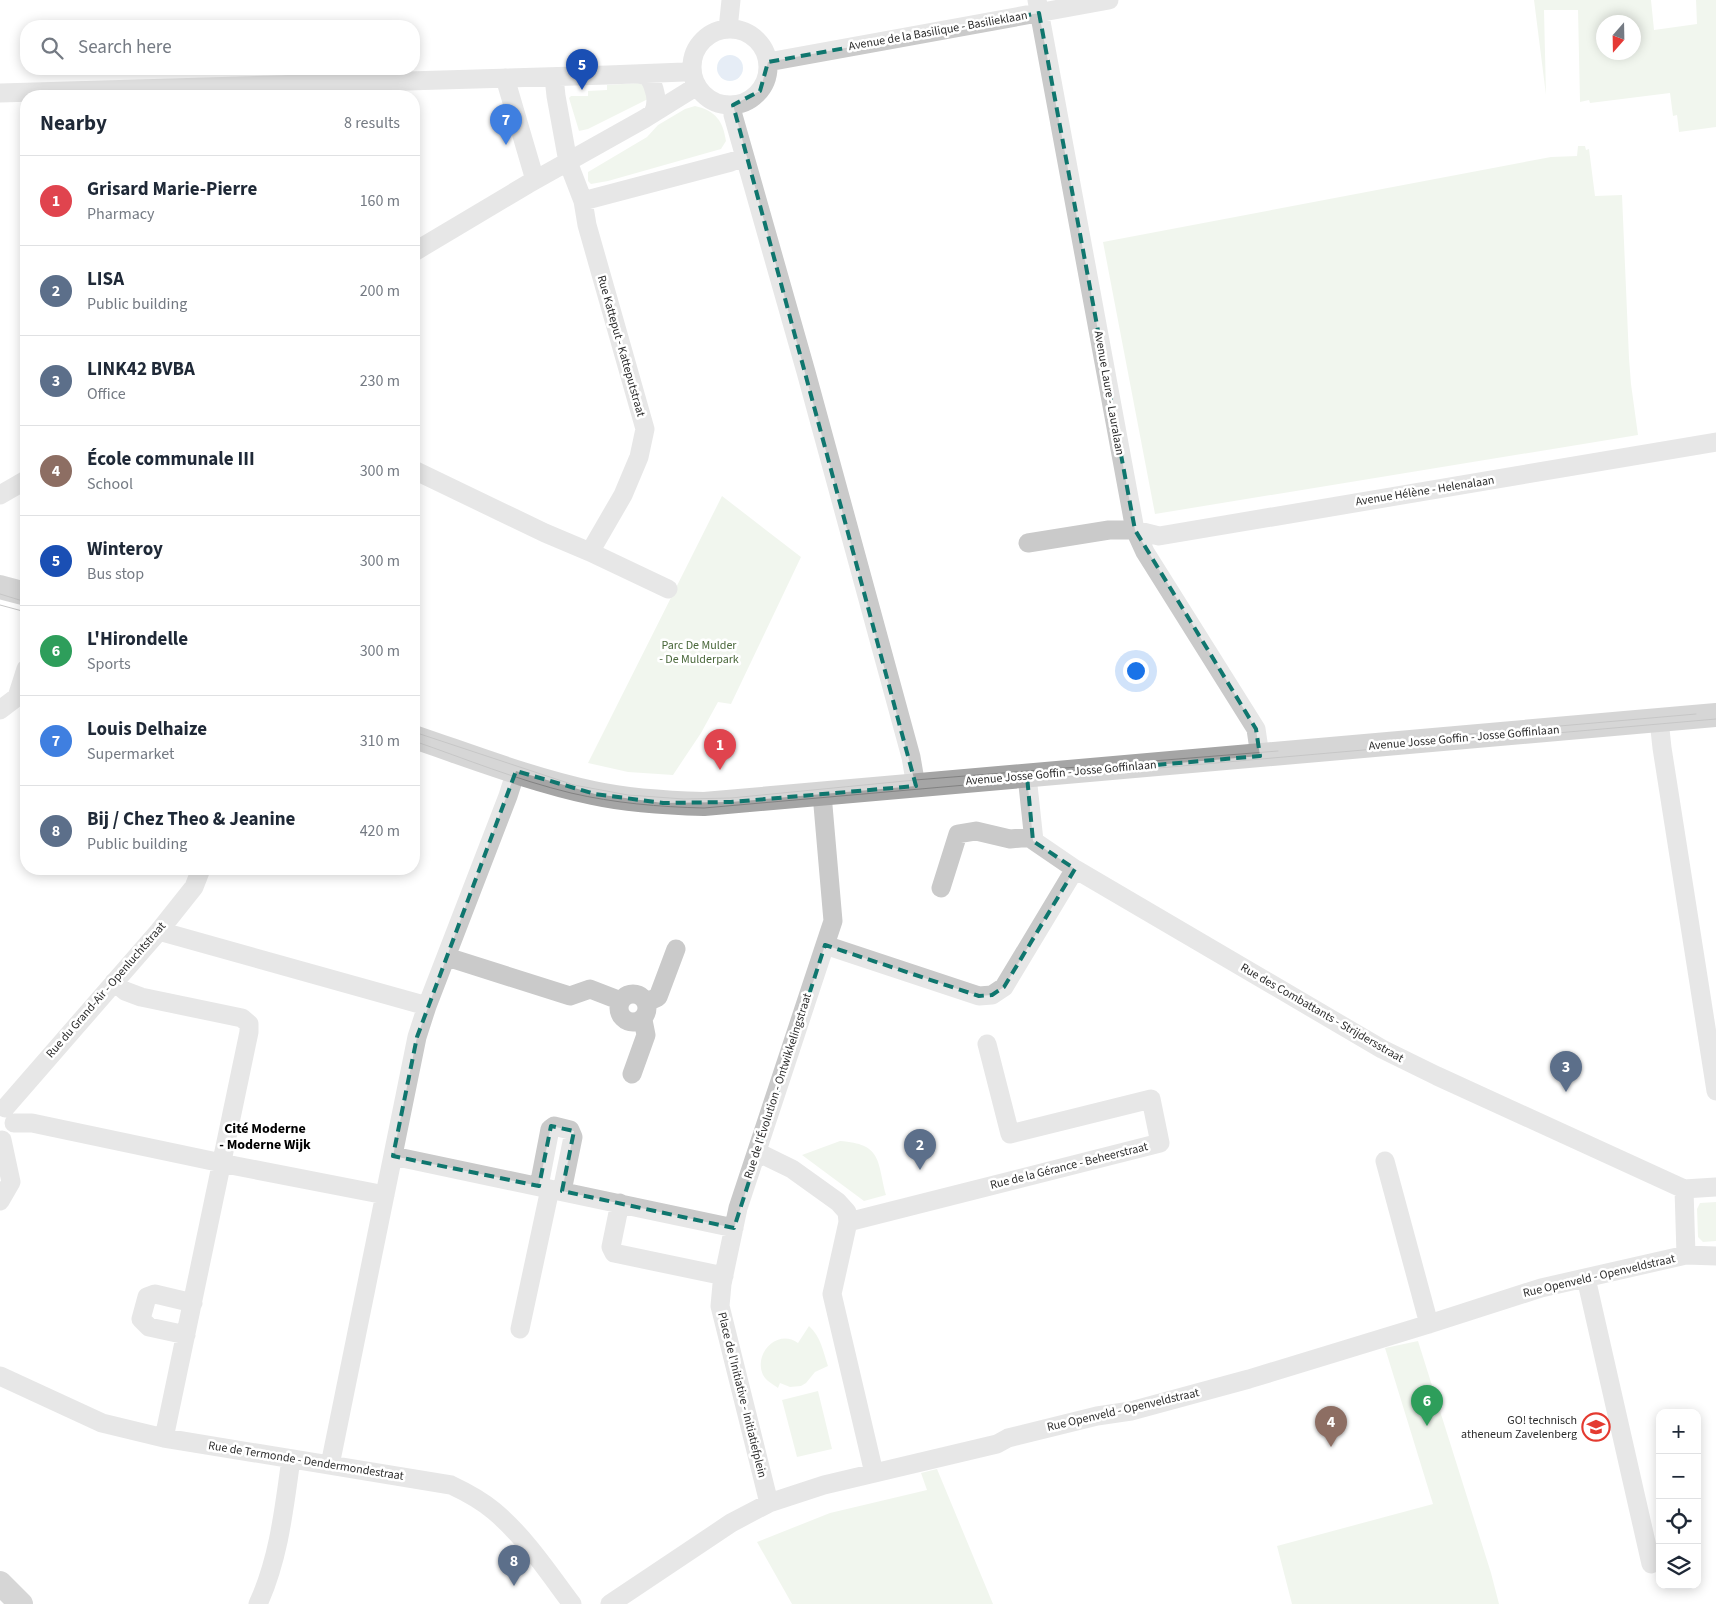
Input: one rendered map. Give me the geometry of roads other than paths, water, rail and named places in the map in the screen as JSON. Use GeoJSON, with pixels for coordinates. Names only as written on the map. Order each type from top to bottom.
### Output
{"type":"FeatureCollection","features":[{"type":"Feature","properties":{"kind":"main road"},"geometry":{"type":"LineString","coordinates":[[0,587],[20,592]]}},
{"type":"Feature","properties":{"kind":"main road"},"geometry":{"type":"LineString","coordinates":[[0,599],[20,604]]}},
{"type":"Feature","properties":{"kind":"main road","name":"Avenue Josse Goffin - Josse Goffinlaan"},"geometry":{"type":"LineString","coordinates":[[420,738],[516,771],[595,794],[648,802],[704,804],[1716,715]]}},
{"type":"Feature","properties":{"kind":"main road"},"geometry":{"type":"LineString","coordinates":[[0,1583],[21,1604]]}},
{"type":"Feature","properties":{"kind":"street"},"geometry":{"type":"LineString","coordinates":[[728,29],[731,0]]}},
{"type":"Feature","properties":{"kind":"street","name":"Avenue de la Basilique - Basilieklaan"},"geometry":{"type":"LineString","coordinates":[[768,62],[1038,6],[1109,0]]}},
{"type":"Feature","properties":{"kind":"street","name":"Avenue Laure - Lauralaan"},"geometry":{"type":"LineString","coordinates":[[1038,6],[1135,530],[1145,552],[1256,728],[1260,756]]}},
{"type":"Feature","properties":{"kind":"street"},"geometry":{"type":"LineString","coordinates":[[728,29],[745,32],[759,42],[768,62],[768,73],[760,91],[743,103],[733,105],[722,104],[704,94],[695,78],[693,60],[696,50],[709,35],[728,29]]}},
{"type":"Feature","properties":{"kind":"street"},"geometry":{"type":"LineString","coordinates":[[101,90],[684,72],[695,78]]}},
{"type":"Feature","properties":{"kind":"street"},"geometry":{"type":"LineString","coordinates":[[638,74],[648,76],[653,83],[656,100],[653,114]]}},
{"type":"Feature","properties":{"kind":"street","name":"Rue Katteput - Katteputstraat"},"geometry":{"type":"LineString","coordinates":[[554,76],[568,162],[583,201],[587,225],[645,429],[639,458],[624,495],[590,552]]}},
{"type":"Feature","properties":{"kind":"street"},"geometry":{"type":"LineString","coordinates":[[505,78],[534,180]]}},
{"type":"Feature","properties":{"kind":"street"},"geometry":{"type":"LineString","coordinates":[[420,248],[534,180],[653,114],[695,78]]}},
{"type":"Feature","properties":{"kind":"street"},"geometry":{"type":"LineString","coordinates":[[0,93],[20,92]]}},
{"type":"Feature","properties":{"kind":"street"},"geometry":{"type":"LineString","coordinates":[[733,105],[733,115],[744,156],[819,420],[908,748],[916,786]]}},
{"type":"Feature","properties":{"kind":"street"},"geometry":{"type":"LineString","coordinates":[[583,201],[731,162],[744,156]]}},
{"type":"Feature","properties":{"kind":"street","name":"Avenue Hélène - Helenalaan"},"geometry":{"type":"LineString","coordinates":[[1028,543],[1109,530],[1135,530],[1159,536],[1716,442]]}},
{"type":"Feature","properties":{"kind":"street"},"geometry":{"type":"LineString","coordinates":[[420,473],[668,589]]}},
{"type":"Feature","properties":{"kind":"street"},"geometry":{"type":"LineString","coordinates":[[0,495],[20,483]]}},
{"type":"Feature","properties":{"kind":"street"},"geometry":{"type":"LineString","coordinates":[[0,710],[17,697],[20,688]]}},
{"type":"Feature","properties":{"kind":"street"},"geometry":{"type":"LineString","coordinates":[[1660,720],[1663,758],[1716,1091]]}},
{"type":"Feature","properties":{"kind":"street"},"geometry":{"type":"LineString","coordinates":[[330,1465],[417,1037],[516,771]]}},
{"type":"Feature","properties":{"kind":"street"},"geometry":{"type":"LineString","coordinates":[[941,888],[958,834],[976,831],[1010,839],[1033,837],[1027,776]]}},
{"type":"Feature","properties":{"kind":"street","name":"Rue de l'Évolution - Ontwikkelingstraat"},"geometry":{"type":"LineString","coordinates":[[734,1228],[738,1208],[833,921],[822,794]]}},
{"type":"Feature","properties":{"kind":"street","name":"Rue des Combattants - Strijdersstraat"},"geometry":{"type":"LineString","coordinates":[[1033,837],[1034,841],[1076,869],[1382,1049],[1437,1076],[1684,1188]]}},
{"type":"Feature","properties":{"kind":"street"},"geometry":{"type":"LineString","coordinates":[[825,945],[979,996],[992,994],[1004,987],[1076,869]]}},
{"type":"Feature","properties":{"kind":"street","name":"Rue du Grand-Air - Openluchtstraat"},"geometry":{"type":"LineString","coordinates":[[1,1140],[12,1132],[6,1112],[159,931],[194,887],[199,875]]}},
{"type":"Feature","properties":{"kind":"street"},"geometry":{"type":"LineString","coordinates":[[159,931],[427,1006]]}},
{"type":"Feature","properties":{"kind":"street"},"geometry":{"type":"LineString","coordinates":[[447,957],[570,996],[590,989],[621,1001],[619,1007],[620,1014],[624,1020],[630,1023],[637,1023],[658,997],[676,949]]}},
{"type":"Feature","properties":{"kind":"street"},"geometry":{"type":"LineString","coordinates":[[114,982],[125,991],[141,997],[242,1018],[249,1024],[249,1032],[164,1438]]}},
{"type":"Feature","properties":{"kind":"street"},"geometry":{"type":"LineString","coordinates":[[632,1074],[646,1035],[645,1011]]}},
{"type":"Feature","properties":{"kind":"street","name":"Rue de la Gérance - Beheerstraat"},"geometry":{"type":"LineString","coordinates":[[848,1222],[1160,1143],[1151,1099],[1010,1134],[986,1051]]}},
{"type":"Feature","properties":{"kind":"street"},"geometry":{"type":"LineString","coordinates":[[6,1112],[32,1123],[385,1195]]}},
{"type":"Feature","properties":{"kind":"street"},"geometry":{"type":"LineString","coordinates":[[0,1201],[11,1182],[1,1140]]}},
{"type":"Feature","properties":{"kind":"street"},"geometry":{"type":"LineString","coordinates":[[757,1152],[792,1168],[838,1202],[846,1212],[848,1222],[832,1294],[874,1473]]}},
{"type":"Feature","properties":{"kind":"street"},"geometry":{"type":"LineString","coordinates":[[393,1156],[734,1228]]}},
{"type":"Feature","properties":{"kind":"street"},"geometry":{"type":"LineString","coordinates":[[1385,1161],[1429,1324]]}},
{"type":"Feature","properties":{"kind":"street"},"geometry":{"type":"LineString","coordinates":[[1686,1255],[1684,1188],[1716,1187]]}},
{"type":"Feature","properties":{"kind":"street"},"geometry":{"type":"LineString","coordinates":[[520,1329],[550,1189]]}},
{"type":"Feature","properties":{"kind":"street"},"geometry":{"type":"LineString","coordinates":[[620,1203],[611,1247],[614,1253],[724,1276]]}},
{"type":"Feature","properties":{"kind":"street","name":"Place de l'Initiative - Initiatiefplein"},"geometry":{"type":"LineString","coordinates":[[734,1228],[720,1306],[769,1503]]}},
{"type":"Feature","properties":{"kind":"street","name":"Rue Openveld - Openveldstraat"},"geometry":{"type":"LineString","coordinates":[[610,1604],[731,1523],[769,1503],[824,1485],[997,1444],[1008,1438],[1088,1418],[1131,1411],[1249,1379],[1541,1288],[1686,1255],[1716,1256]]}},
{"type":"Feature","properties":{"kind":"street"},"geometry":{"type":"LineString","coordinates":[[1586,1278],[1651,1564]]}},
{"type":"Feature","properties":{"kind":"street"},"geometry":{"type":"LineString","coordinates":[[186,1335],[149,1327],[141,1319],[147,1297],[156,1294],[193,1302]]}},
{"type":"Feature","properties":{"kind":"street","name":"Rue de Termonde - Dendermondestraat"},"geometry":{"type":"LineString","coordinates":[[0,1376],[102,1423],[164,1438],[451,1485],[494,1511],[523,1540],[572,1604]]}},
{"type":"Feature","properties":{"kind":"street"},"geometry":{"type":"LineString","coordinates":[[258,1604],[277,1552],[291,1459]]}},
{"type":"Feature","properties":{"kind":"water"},"geometry":{"type":"Polygon","coordinates":[[[730,55],[739,59],[743,68],[739,77],[730,81],[721,77],[717,68],[721,59],[730,55]]]}},
{"type":"Feature","properties":{"kind":"tram line"},"geometry":{"type":"LineString","coordinates":[[0,594],[20,600]]}},
{"type":"Feature","properties":{"kind":"tram line"},"geometry":{"type":"LineString","coordinates":[[0,605],[20,610]]}},
{"type":"Feature","properties":{"kind":"tram line"},"geometry":{"type":"LineString","coordinates":[[1469,734],[1696,714]]}},
{"type":"Feature","properties":{"kind":"tram line"},"geometry":{"type":"LineString","coordinates":[[420,743],[511,776],[571,793],[637,804],[704,808],[1716,719]]}},
{"type":"Feature","properties":{"kind":"tram line"},"geometry":{"type":"LineString","coordinates":[[420,734],[574,785],[628,795],[684,799],[731,798],[915,780],[1278,751]]}},
{"type":"Feature","properties":{"kind":"place","name":"Winteroy"},"geometry":{"type":"Point","coordinates":[582,90]}},
{"type":"Feature","properties":{"kind":"place","name":"Louis Delhaize"},"geometry":{"type":"Point","coordinates":[506,145]}},
{"type":"Feature","properties":{"kind":"place","name":"Grisard Marie-Pierre"},"geometry":{"type":"Point","coordinates":[720,770]}},
{"type":"Feature","properties":{"kind":"place","name":"LINK42 BVBA"},"geometry":{"type":"Point","coordinates":[1566,1092]}},
{"type":"Feature","properties":{"kind":"place","name":"LISA"},"geometry":{"type":"Point","coordinates":[920,1170]}},
{"type":"Feature","properties":{"kind":"place","name":"L'Hirondelle"},"geometry":{"type":"Point","coordinates":[1427,1426]}},
{"type":"Feature","properties":{"kind":"place","name":"GO! technisch atheneum Zavelenberg"},"geometry":{"type":"Point","coordinates":[1596,1427]}},
{"type":"Feature","properties":{"kind":"place","name":"École communale III"},"geometry":{"type":"Point","coordinates":[1331,1447]}},
{"type":"Feature","properties":{"kind":"place","name":"Bij / Chez Theo & Jeanine"},"geometry":{"type":"Point","coordinates":[514,1586]}},
{"type":"Feature","properties":{"kind":"district","name":"Cité Moderne - Moderne Wijk"},"geometry":{"type":"Point","coordinates":[265,1138]}},
{"type":"Feature","properties":{"kind":"park label","name":"Parc De Mulder - De Mulderpark"},"geometry":{"type":"Point","coordinates":[699,652]}}]}
